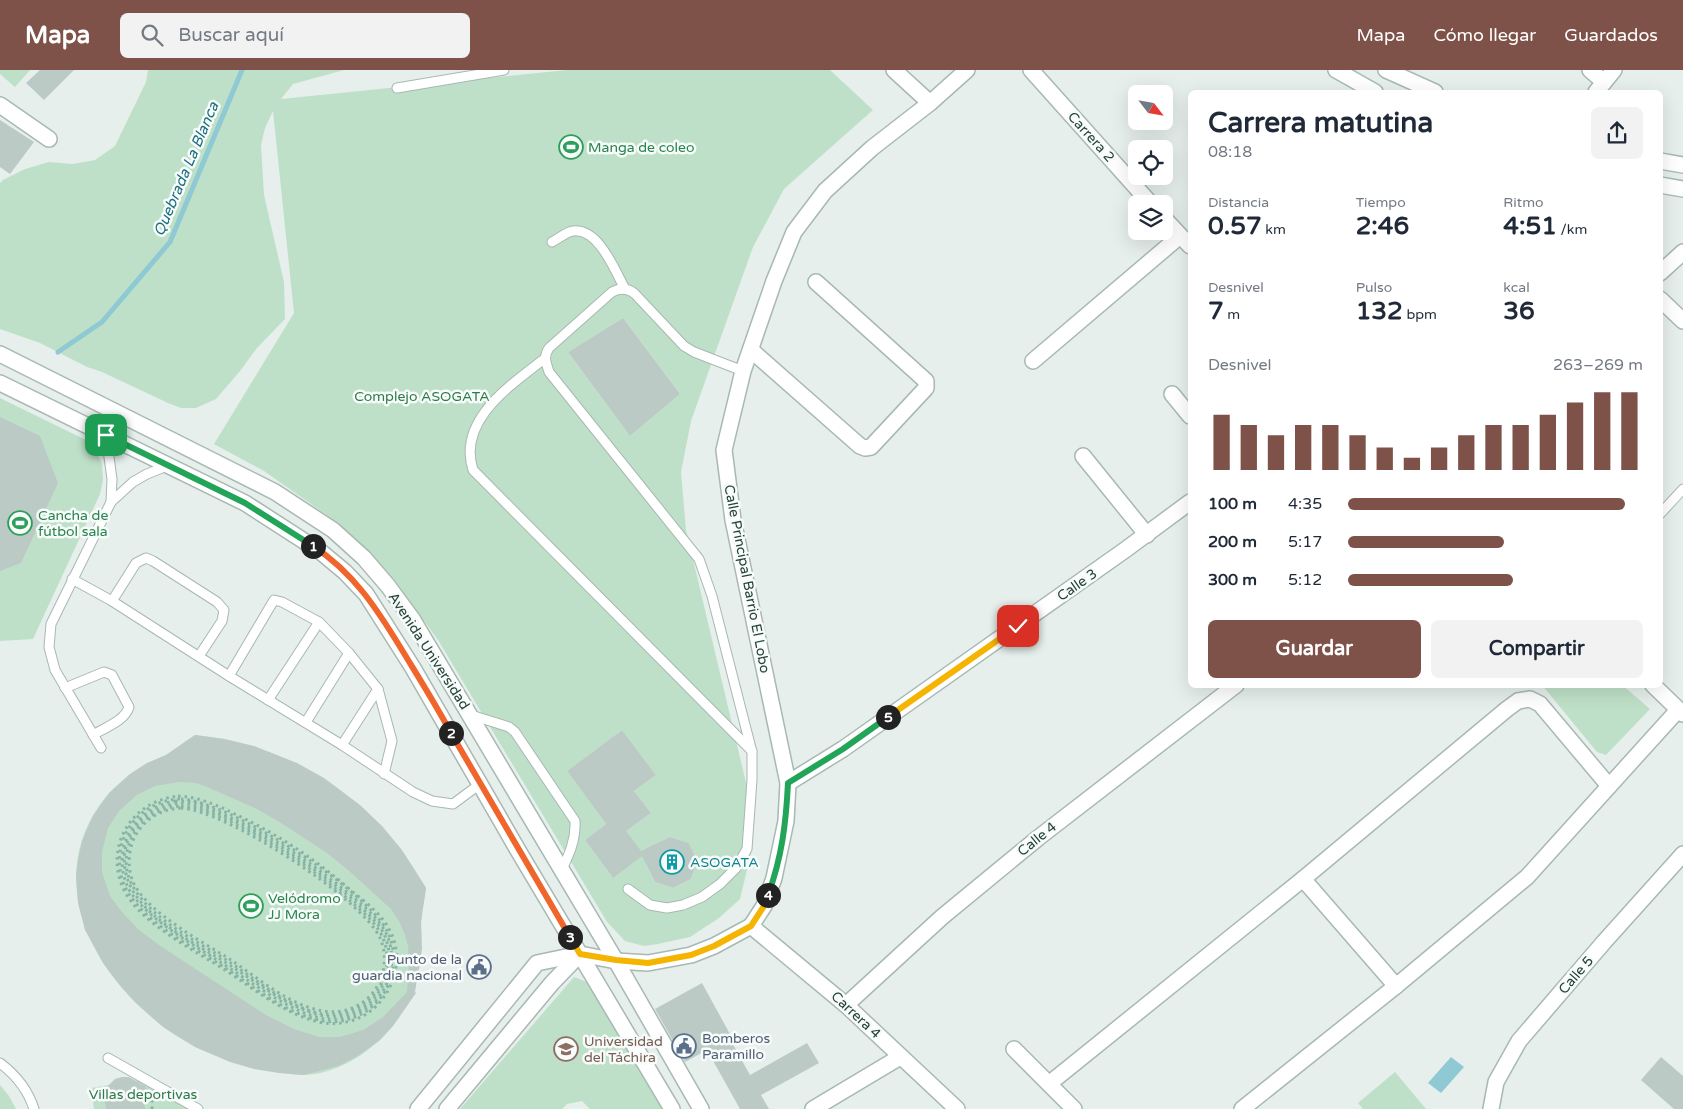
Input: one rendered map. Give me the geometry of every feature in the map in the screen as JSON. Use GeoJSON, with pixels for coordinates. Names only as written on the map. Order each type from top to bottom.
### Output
{"type":"FeatureCollection","features":[{"type":"Feature","properties":{"kind":"street"},"geometry":{"type":"LineString","coordinates":[[894,70],[930,103]]}},
{"type":"Feature","properties":{"kind":"street","name":"Calle Principal Barrio El Lobo"},"geometry":{"type":"LineString","coordinates":[[580,954],[648,963],[691,955],[714,946],[751,926],[764,906],[774,878],[786,821],[788,783],[733,520],[724,450],[743,371],[774,281],[794,232],[826,191],[872,148],[930,103],[967,70]]}},
{"type":"Feature","properties":{"kind":"street","name":"Carrera 2"},"geometry":{"type":"LineString","coordinates":[[1031,70],[1143,195]]}},
{"type":"Feature","properties":{"kind":"street"},"geometry":{"type":"LineString","coordinates":[[1336,70],[1371,90]]}},
{"type":"Feature","properties":{"kind":"street"},"geometry":{"type":"LineString","coordinates":[[1386,70],[1431,90]]}},
{"type":"Feature","properties":{"kind":"street"},"geometry":{"type":"LineString","coordinates":[[1590,70],[1600,87],[1614,70]]}},
{"type":"Feature","properties":{"kind":"street"},"geometry":{"type":"LineString","coordinates":[[0,105],[49,139]]}},
{"type":"Feature","properties":{"kind":"street"},"geometry":{"type":"LineString","coordinates":[[1663,162],[1683,165]]}},
{"type":"Feature","properties":{"kind":"street"},"geometry":{"type":"LineString","coordinates":[[1663,186],[1683,189]]}},
{"type":"Feature","properties":{"kind":"street"},"geometry":{"type":"LineString","coordinates":[[1034,361],[1185,241],[1173,228]]}},
{"type":"Feature","properties":{"kind":"street"},"geometry":{"type":"LineString","coordinates":[[1663,270],[1683,252]]}},
{"type":"Feature","properties":{"kind":"street"},"geometry":{"type":"LineString","coordinates":[[751,350],[860,446],[870,447],[926,388],[926,381],[816,282]]}},
{"type":"Feature","properties":{"kind":"street"},"geometry":{"type":"LineString","coordinates":[[1663,302],[1683,321]]}},
{"type":"Feature","properties":{"kind":"street","name":"Avenida Universidad"},"geometry":{"type":"LineString","coordinates":[[0,354],[275,492],[333,530],[364,558],[413,620],[561,872],[616,960],[701,1109]]}},
{"type":"Feature","properties":{"kind":"street","name":"Avenida Universidad"},"geometry":{"type":"LineString","coordinates":[[0,383],[245,503],[321,552],[345,572],[366,594],[437,708],[672,1109]]}},
{"type":"Feature","properties":{"kind":"street"},"geometry":{"type":"LineString","coordinates":[[1172,394],[1188,414]]}},
{"type":"Feature","properties":{"kind":"street"},"geometry":{"type":"LineString","coordinates":[[1084,456],[1147,535]]}},
{"type":"Feature","properties":{"kind":"street","name":"Calle 3"},"geometry":{"type":"LineString","coordinates":[[788,783],[843,749],[1147,535],[1188,504]]}},
{"type":"Feature","properties":{"kind":"street","name":"Calle 4"},"geometry":{"type":"LineString","coordinates":[[846,1004],[949,911],[1038,838],[1232,688]]}},
{"type":"Feature","properties":{"kind":"street"},"geometry":{"type":"LineString","coordinates":[[1242,1109],[1396,986],[1526,877],[1609,786],[1681,712],[1656,688]]}},
{"type":"Feature","properties":{"kind":"street"},"geometry":{"type":"LineString","coordinates":[[1050,1083],[1303,879],[1518,701],[1530,699],[1540,704],[1609,786]]}},
{"type":"Feature","properties":{"kind":"street","name":"Calle 5"},"geometry":{"type":"LineString","coordinates":[[1491,1109],[1496,1082],[1519,1041],[1683,854]]}},
{"type":"Feature","properties":{"kind":"street"},"geometry":{"type":"LineString","coordinates":[[1303,879],[1396,986]]}},
{"type":"Feature","properties":{"kind":"street","name":"Carrera 4"},"geometry":{"type":"LineString","coordinates":[[751,926],[846,1004],[957,1109]]}},
{"type":"Feature","properties":{"kind":"street"},"geometry":{"type":"LineString","coordinates":[[418,1109],[537,963],[580,954]]}},
{"type":"Feature","properties":{"kind":"street"},"geometry":{"type":"LineString","coordinates":[[447,1109],[552,983],[580,954]]}},
{"type":"Feature","properties":{"kind":"street"},"geometry":{"type":"LineString","coordinates":[[1014,1049],[1074,1109]]}},
{"type":"Feature","properties":{"kind":"street"},"geometry":{"type":"LineString","coordinates":[[813,1109],[900,1057]]}},
{"type":"Feature","properties":{"kind":"lane"},"geometry":{"type":"LineString","coordinates":[[398,88],[504,70]]}},
{"type":"Feature","properties":{"kind":"lane"},"geometry":{"type":"LineString","coordinates":[[552,242],[572,231],[590,234],[602,248],[625,289]]}},
{"type":"Feature","properties":{"kind":"lane"},"geometry":{"type":"LineString","coordinates":[[628,889],[650,905],[666,908],[683,905],[702,897],[720,884],[736,868],[747,849],[752,752],[712,596],[699,559],[549,372],[544,359],[545,353],[612,292],[618,289],[625,289],[635,294],[684,346],[694,352],[743,371]]}},
{"type":"Feature","properties":{"kind":"lane"},"geometry":{"type":"LineString","coordinates":[[544,359],[504,390],[483,414],[470,440],[469,457],[474,470],[752,752]]}},
{"type":"Feature","properties":{"kind":"lane"},"geometry":{"type":"LineString","coordinates":[[106,435],[112,479],[111,502]]}},
{"type":"Feature","properties":{"kind":"lane"},"geometry":{"type":"LineString","coordinates":[[101,748],[55,670],[49,647],[51,624],[111,502],[133,482],[167,466]]}},
{"type":"Feature","properties":{"kind":"lane"},"geometry":{"type":"LineString","coordinates":[[1663,511],[1683,489]]}},
{"type":"Feature","properties":{"kind":"lane"},"geometry":{"type":"LineString","coordinates":[[112,601],[136,562],[146,558],[153,561],[217,602],[224,610],[222,621],[199,656]]}},
{"type":"Feature","properties":{"kind":"lane"},"geometry":{"type":"LineString","coordinates":[[72,579],[112,601],[419,795],[432,801],[453,804],[480,784]]}},
{"type":"Feature","properties":{"kind":"lane"},"geometry":{"type":"LineString","coordinates":[[229,676],[274,600],[282,602],[319,622],[349,653],[378,689],[392,741],[384,774]]}},
{"type":"Feature","properties":{"kind":"lane"},"geometry":{"type":"LineString","coordinates":[[268,700],[319,622]]}},
{"type":"Feature","properties":{"kind":"lane"},"geometry":{"type":"LineString","coordinates":[[306,722],[349,653]]}},
{"type":"Feature","properties":{"kind":"lane"},"geometry":{"type":"LineString","coordinates":[[65,688],[104,672],[112,675],[129,707],[122,718],[93,735]]}},
{"type":"Feature","properties":{"kind":"lane"},"geometry":{"type":"LineString","coordinates":[[342,745],[378,689]]}},
{"type":"Feature","properties":{"kind":"lane"},"geometry":{"type":"LineString","coordinates":[[470,715],[509,727],[515,732],[576,821],[572,847],[561,872]]}},
{"type":"Feature","properties":{"kind":"lane"},"geometry":{"type":"LineString","coordinates":[[108,1058],[198,1109]]}},
{"type":"Feature","properties":{"kind":"lane"},"geometry":{"type":"LineString","coordinates":[[0,1063],[21,1083],[34,1109]]}},
{"type":"Feature","properties":{"kind":"path"},"geometry":{"type":"LineString","coordinates":[[138,899],[131,883],[127,864],[128,846],[135,831],[149,816],[162,809],[181,806],[198,808],[271,843],[315,872],[374,923],[384,940],[387,962],[380,987],[373,996],[358,1008],[336,1014],[316,1012],[280,995],[174,926],[138,899],[124,886],[119,867],[120,848],[127,829],[139,814],[158,802],[178,798],[198,800],[252,823],[290,846],[320,866],[360,899],[381,920],[390,934],[395,956],[389,988],[379,1001],[362,1015],[349,1020],[336,1022],[316,1020],[301,1015],[276,1002],[176,938],[157,924],[138,899]]}},
{"type":"Feature","properties":{"kind":"path"},"geometry":{"type":"LineString","coordinates":[[152,1100],[152,1109]]}},
{"type":"Feature","properties":{"kind":"green space"},"geometry":{"type":"Polygon","coordinates":[[[0,70],[30,70],[15,87],[0,74],[0,70]]]}},
{"type":"Feature","properties":{"kind":"green space","name":"Complejo ASOGATA"},"geometry":{"type":"Polygon","coordinates":[[[148,70],[344,70],[293,84],[281,99],[567,70],[830,70],[873,110],[784,189],[753,247],[691,421],[681,472],[686,530],[748,791],[751,853],[740,899],[719,918],[690,937],[644,946],[625,941],[607,922],[438,640],[394,579],[331,518],[264,471],[214,444],[294,313],[273,111],[265,128],[261,145],[264,195],[284,282],[285,319],[257,348],[216,399],[196,408],[181,408],[87,367],[40,343],[0,329],[0,183],[25,169],[49,162],[73,164],[95,160],[115,146],[146,82],[148,70]],[[623,318],[568,352],[630,436],[680,394],[623,318]],[[622,730],[567,771],[606,824],[585,840],[613,878],[626,831],[651,813],[634,791],[656,775],[622,730]],[[670,837],[653,846],[646,864],[655,882],[673,888],[691,879],[697,861],[689,843],[670,837]]]}},
{"type":"Feature","properties":{"kind":"green space"},"geometry":{"type":"Polygon","coordinates":[[[0,398],[92,443],[102,464],[103,480],[100,494],[33,639],[0,641],[0,398]]]}},
{"type":"Feature","properties":{"kind":"green space"},"geometry":{"type":"Polygon","coordinates":[[[1544,688],[1626,688],[1650,709],[1606,755],[1597,752],[1544,688]]]}},
{"type":"Feature","properties":{"kind":"green space","name":"Velódromo JJ Mora"},"geometry":{"type":"Polygon","coordinates":[[[195,735],[232,741],[267,751],[299,765],[330,783],[358,804],[383,829],[406,857],[426,888],[421,919],[419,971],[407,1005],[382,1038],[371,1048],[346,1064],[332,1070],[304,1075],[280,1073],[238,1063],[194,1046],[156,1021],[129,996],[107,968],[89,937],[79,904],[76,870],[83,836],[101,803],[117,786],[141,767],[166,755],[195,735]]]}},
{"type":"Feature","properties":{"kind":"green space","name":"Universidad del Táchira"},"geometry":{"type":"Polygon","coordinates":[[[574,977],[587,982],[662,1109],[590,1109],[582,1101],[567,1104],[562,1109],[460,1109],[574,977]]]}},
{"type":"Feature","properties":{"kind":"green space"},"geometry":{"type":"Polygon","coordinates":[[[1395,1072],[1426,1109],[1363,1109],[1358,1103],[1395,1072]]]}},
{"type":"Feature","properties":{"kind":"green space","name":"Villas deportivas"},"geometry":{"type":"Polygon","coordinates":[[[146,1079],[195,1109],[94,1109],[91,1088],[146,1079]]]}},
{"type":"Feature","properties":{"kind":"green space"},"geometry":{"type":"Polygon","coordinates":[[[0,1085],[9,1096],[16,1109],[0,1109],[0,1085]]]}},
{"type":"Feature","properties":{"kind":"water"},"geometry":{"type":"Polygon","coordinates":[[[1451,1057],[1464,1067],[1441,1093],[1428,1083],[1451,1057]]]}},
{"type":"Feature","properties":{"kind":"building"},"geometry":{"type":"Polygon","coordinates":[[[40,70],[74,70],[44,100],[26,83],[40,70]]]}},
{"type":"Feature","properties":{"kind":"building"},"geometry":{"type":"Polygon","coordinates":[[[0,120],[34,142],[10,174],[0,167],[0,120]]]}},
{"type":"Feature","properties":{"kind":"building"},"geometry":{"type":"Polygon","coordinates":[[[623,318],[680,394],[630,436],[568,352],[623,318]]]}},
{"type":"Feature","properties":{"kind":"building","name":"Cancha de fútbol sala"},"geometry":{"type":"Polygon","coordinates":[[[0,417],[40,436],[58,483],[21,563],[0,571],[0,417]]]}},
{"type":"Feature","properties":{"kind":"building"},"geometry":{"type":"Polygon","coordinates":[[[622,730],[656,775],[634,791],[651,813],[626,831],[641,851],[670,837],[689,843],[697,861],[691,879],[673,888],[655,882],[642,856],[613,878],[585,840],[606,824],[567,771],[622,730]]]}},
{"type":"Feature","properties":{"kind":"building"},"geometry":{"type":"Polygon","coordinates":[[[195,735],[225,739],[254,746],[297,763],[324,778],[360,805],[382,826],[402,850],[426,888],[421,922],[422,949],[416,993],[393,1026],[379,1041],[356,1057],[338,1066],[304,1075],[254,1069],[230,1062],[195,1047],[163,1027],[135,1002],[103,963],[85,930],[78,903],[76,875],[82,841],[93,816],[109,793],[130,774],[147,763],[166,755],[195,735]],[[179,782],[155,786],[137,795],[119,811],[108,828],[102,852],[102,872],[110,896],[122,912],[139,930],[159,945],[266,1015],[294,1029],[319,1037],[340,1037],[363,1030],[383,1017],[407,992],[408,946],[400,923],[391,909],[327,853],[281,823],[257,809],[196,783],[179,782]]]}},
{"type":"Feature","properties":{"kind":"building"},"geometry":{"type":"Polygon","coordinates":[[[702,983],[750,1075],[807,1043],[819,1063],[761,1095],[769,1109],[740,1109],[707,1050],[685,1062],[655,1009],[702,983]]]}},
{"type":"Feature","properties":{"kind":"building"},"geometry":{"type":"Polygon","coordinates":[[[1661,1057],[1683,1076],[1683,1109],[1674,1109],[1641,1080],[1661,1057]]]}},
{"type":"Feature","properties":{"kind":"building"},"geometry":{"type":"Polygon","coordinates":[[[129,1077],[146,1087],[147,1093],[143,1094],[145,1109],[106,1109],[103,1087],[107,1087],[115,1079],[129,1077]]]}},
{"type":"Feature","properties":{"kind":"waterway","name":"Quebrada La Blanca"},"geometry":{"type":"LineString","coordinates":[[58,352],[102,322],[170,242],[242,70]]}},
{"type":"Feature","properties":{"kind":"place","name":"Manga de coleo"},"geometry":{"type":"Point","coordinates":[571,147]}},
{"type":"Feature","properties":{"kind":"place","name":"Cancha de fútbol sala"},"geometry":{"type":"Point","coordinates":[20,523]}},
{"type":"Feature","properties":{"kind":"place","name":"ASOGATA"},"geometry":{"type":"Point","coordinates":[672,862]}},
{"type":"Feature","properties":{"kind":"place","name":"Velódromo JJ Mora"},"geometry":{"type":"Point","coordinates":[251,906]}},
{"type":"Feature","properties":{"kind":"place","name":"Punto de la guardia nacional"},"geometry":{"type":"Point","coordinates":[479,967]}},
{"type":"Feature","properties":{"kind":"place","name":"Bomberos Paramillo"},"geometry":{"type":"Point","coordinates":[684,1046]}},
{"type":"Feature","properties":{"kind":"place","name":"Universidad del Táchira"},"geometry":{"type":"Point","coordinates":[566,1049]}},
{"type":"Feature","properties":{"kind":"route"},"geometry":{"type":"LineString","coordinates":[[106,435],[245,503],[321,552],[345,572],[366,594],[437,708],[580,954],[648,963],[691,955],[714,946],[751,926],[764,906],[774,878],[786,821],[788,783],[843,749],[1018,626]]}}]}
